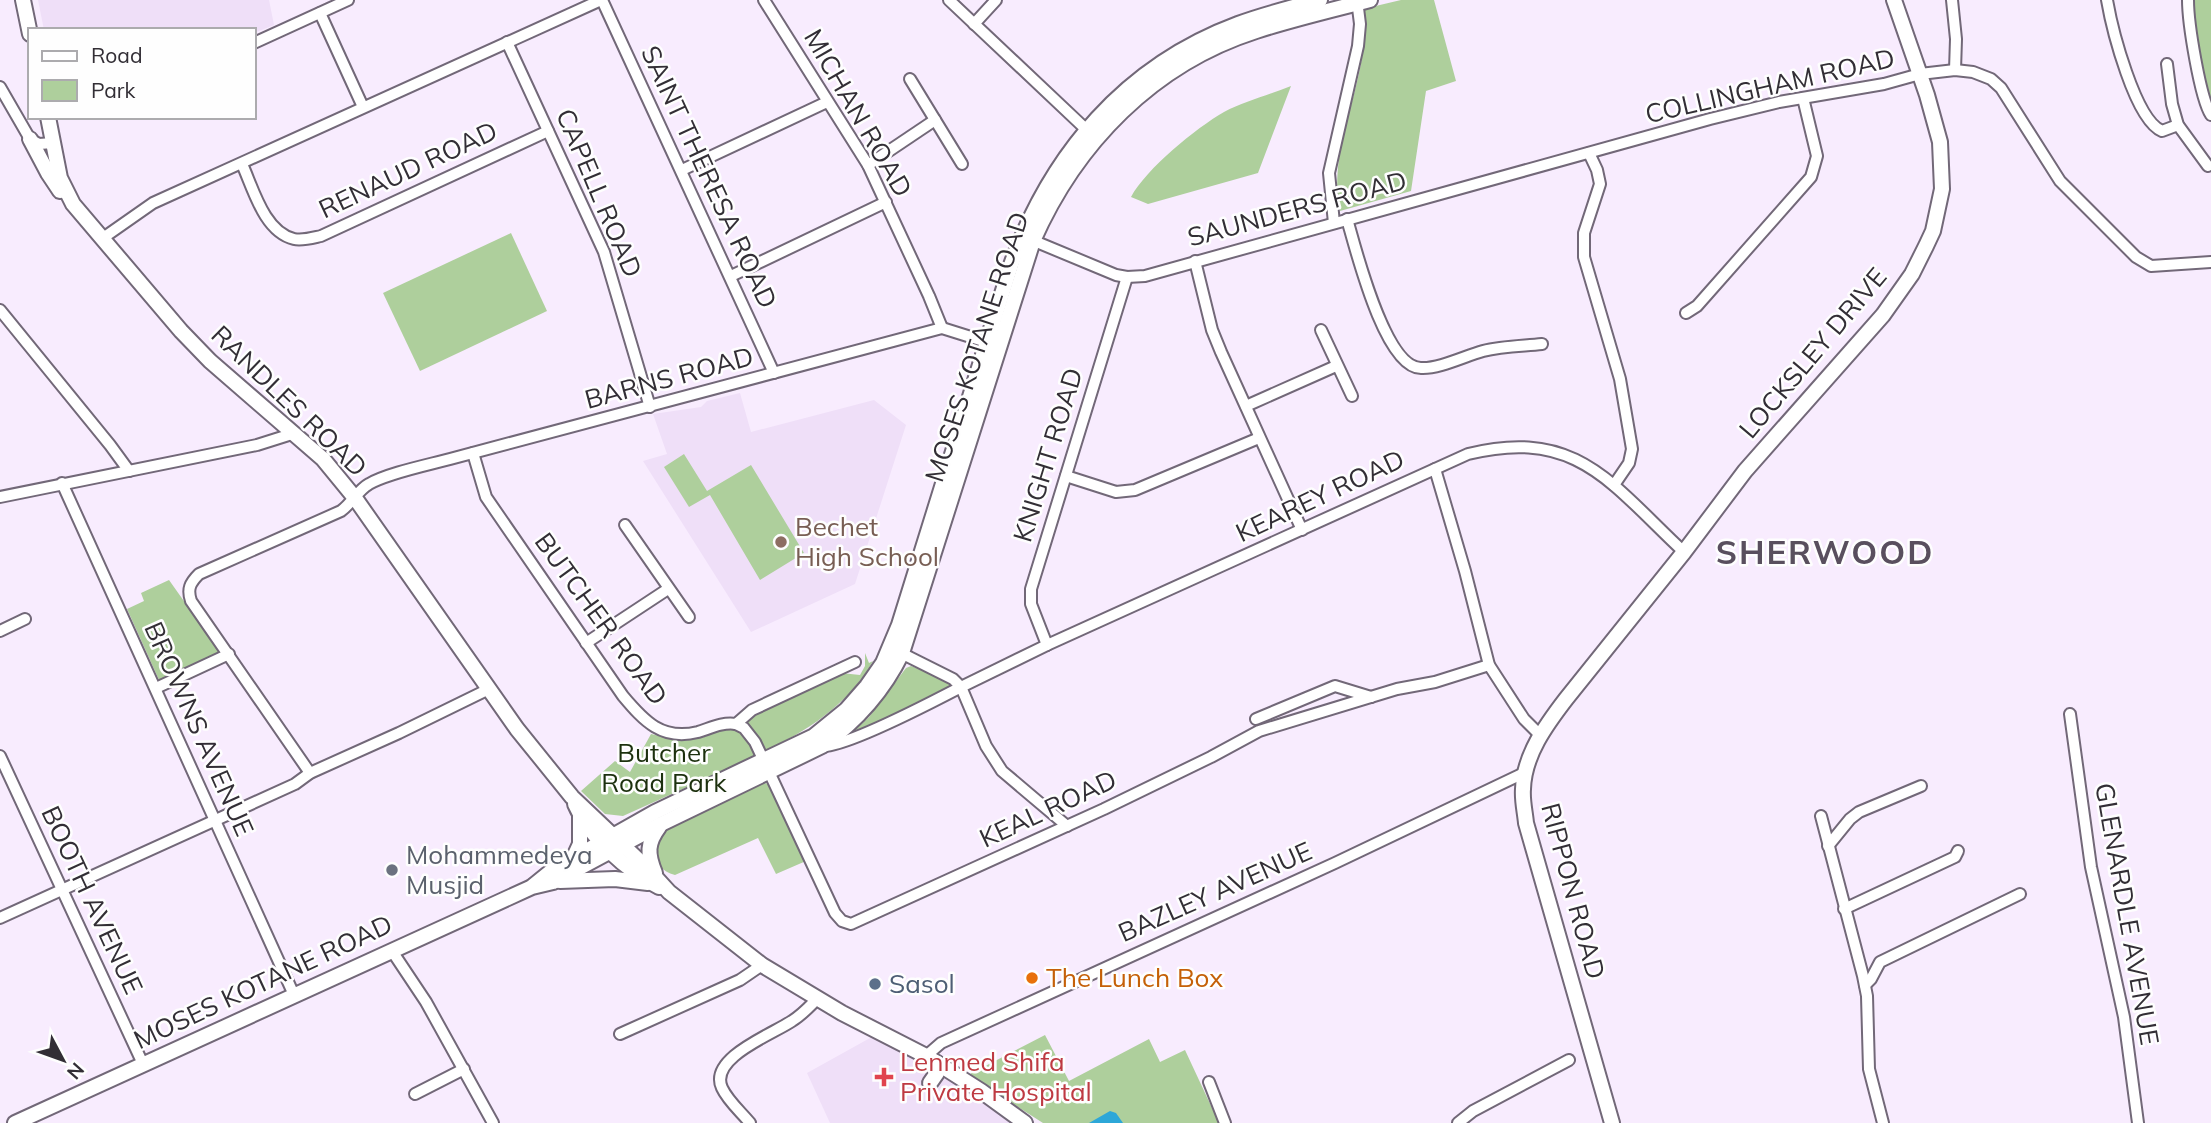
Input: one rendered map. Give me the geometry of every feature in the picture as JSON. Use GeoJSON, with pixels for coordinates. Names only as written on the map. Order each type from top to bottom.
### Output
{"type":"FeatureCollection","features":[{"type":"Feature","properties":{"kind":"street"},"geometry":{"type":"LineString","coordinates":[[23,0],[29,28]]}},
{"type":"Feature","properties":{"kind":"street"},"geometry":{"type":"LineString","coordinates":[[256,42],[348,0]]}},
{"type":"Feature","properties":{"kind":"street"},"geometry":{"type":"LineString","coordinates":[[103,238],[153,203],[602,0]]}},
{"type":"Feature","properties":{"kind":"street","name":"SAINT THERESA ROAD"},"geometry":{"type":"LineString","coordinates":[[602,0],[774,373]]}},
{"type":"Feature","properties":{"kind":"street","name":"MICHAN ROAD"},"geometry":{"type":"LineString","coordinates":[[764,0],[868,164],[942,328]]}},
{"type":"Feature","properties":{"kind":"street"},"geometry":{"type":"LineString","coordinates":[[949,0],[1091,134]]}},
{"type":"Feature","properties":{"kind":"street"},"geometry":{"type":"LineString","coordinates":[[974,24],[996,0]]}},
{"type":"Feature","properties":{"kind":"street","name":"MOSES KOTANE ROAD"},"geometry":{"type":"LineString","coordinates":[[15,1123],[532,887],[553,882],[689,795],[822,746],[849,725],[871,703],[891,675],[896,651],[1027,238],[1054,172],[1091,134],[1123,92],[1159,64],[1189,46],[1238,24],[1320,0]]}},
{"type":"Feature","properties":{"kind":"street"},"geometry":{"type":"LineString","coordinates":[[1952,0],[1956,38],[1955,69],[1973,72],[1997,83],[2060,181],[2145,264],[2157,266],[2211,262]]}},
{"type":"Feature","properties":{"kind":"street"},"geometry":{"type":"LineString","coordinates":[[2107,0],[2118,47],[2149,122],[2162,131],[2178,125]]}},
{"type":"Feature","properties":{"kind":"street"},"geometry":{"type":"LineString","coordinates":[[2188,0],[2202,89],[2206,108],[2211,115]]}},
{"type":"Feature","properties":{"kind":"street"},"geometry":{"type":"LineString","coordinates":[[1334,223],[1329,173],[1355,67],[1361,1]]}},
{"type":"Feature","properties":{"kind":"street","name":"MOSES KOTANE ROAD"},"geometry":{"type":"LineString","coordinates":[[1091,134],[1152,85],[1202,54],[1256,31],[1361,1]]}},
{"type":"Feature","properties":{"kind":"street","name":"LOCKSLEY DRIVE"},"geometry":{"type":"LineString","coordinates":[[1684,552],[1745,471],[1883,315],[1912,274],[1926,246],[1938,212],[1942,164],[1935,120],[1896,2]]}},
{"type":"Feature","properties":{"kind":"street"},"geometry":{"type":"LineString","coordinates":[[320,13],[363,107]]}},
{"type":"Feature","properties":{"kind":"street","name":"CAPELL ROAD"},"geometry":{"type":"LineString","coordinates":[[507,41],[604,252],[650,407]]}},
{"type":"Feature","properties":{"kind":"street"},"geometry":{"type":"LineString","coordinates":[[2167,64],[2172,104],[2178,125],[2208,166]]}},
{"type":"Feature","properties":{"kind":"street","name":"COLLINGHAM ROAD"},"geometry":{"type":"LineString","coordinates":[[1589,153],[1710,119],[1803,97],[1846,92],[1920,74],[1955,69]]}},
{"type":"Feature","properties":{"kind":"street"},"geometry":{"type":"LineString","coordinates":[[910,79],[962,164]]}},
{"type":"Feature","properties":{"kind":"street"},"geometry":{"type":"LineString","coordinates":[[0,87],[48,173],[62,193],[74,204]]}},
{"type":"Feature","properties":{"kind":"street"},"geometry":{"type":"LineString","coordinates":[[1686,313],[1697,306],[1811,177],[1817,156],[1803,97]]}},
{"type":"Feature","properties":{"kind":"street"},"geometry":{"type":"LineString","coordinates":[[682,170],[827,102]]}},
{"type":"Feature","properties":{"kind":"street","name":"RANDLES ROAD"},"geometry":{"type":"LineString","coordinates":[[48,119],[60,178],[74,204],[181,331],[210,361],[323,459],[355,498],[531,747],[612,843]]}},
{"type":"Feature","properties":{"kind":"street"},"geometry":{"type":"LineString","coordinates":[[868,164],[935,120]]}},
{"type":"Feature","properties":{"kind":"street","name":"RENAUD ROAD"},"geometry":{"type":"LineString","coordinates":[[242,164],[273,226],[284,235],[307,239],[321,236],[548,131]]}},
{"type":"Feature","properties":{"kind":"street"},"geometry":{"type":"LineString","coordinates":[[30,139],[39,144],[53,143]]}},
{"type":"Feature","properties":{"kind":"street"},"geometry":{"type":"LineString","coordinates":[[1589,153],[1600,184],[1584,233],[1584,257],[1620,379],[1632,449],[1629,463],[1614,485]]}},
{"type":"Feature","properties":{"kind":"street","name":"SAUNDERS ROAD"},"geometry":{"type":"LineString","coordinates":[[1027,238],[1103,270],[1127,277],[1145,275],[1589,153]]}},
{"type":"Feature","properties":{"kind":"street"},"geometry":{"type":"LineString","coordinates":[[731,275],[886,202]]}},
{"type":"Feature","properties":{"kind":"street"},"geometry":{"type":"LineString","coordinates":[[1348,219],[1380,321],[1398,356],[1404,362],[1416,368],[1427,368],[1486,350],[1542,344]]}},
{"type":"Feature","properties":{"kind":"street"},"geometry":{"type":"LineString","coordinates":[[1195,261],[1212,330],[1302,530]]}},
{"type":"Feature","properties":{"kind":"street","name":"KNIGHT ROAD"},"geometry":{"type":"LineString","coordinates":[[1047,645],[1033,612],[1031,589],[1127,277]]}},
{"type":"Feature","properties":{"kind":"street"},"geometry":{"type":"LineString","coordinates":[[0,310],[129,471]]}},
{"type":"Feature","properties":{"kind":"street"},"geometry":{"type":"LineString","coordinates":[[942,328],[993,344]]}},
{"type":"Feature","properties":{"kind":"street","name":"BARNS ROAD"},"geometry":{"type":"LineString","coordinates":[[229,654],[191,601],[188,592],[193,579],[341,510],[362,489],[375,481],[942,328]]}},
{"type":"Feature","properties":{"kind":"street"},"geometry":{"type":"LineString","coordinates":[[1321,330],[1352,396]]}},
{"type":"Feature","properties":{"kind":"street"},"geometry":{"type":"LineString","coordinates":[[1246,406],[1336,366]]}},
{"type":"Feature","properties":{"kind":"street"},"geometry":{"type":"LineString","coordinates":[[0,497],[257,445],[295,433]]}},
{"type":"Feature","properties":{"kind":"street"},"geometry":{"type":"LineString","coordinates":[[1066,476],[1116,492],[1135,490],[1259,438]]}},
{"type":"Feature","properties":{"kind":"street","name":"KEAREY ROAD"},"geometry":{"type":"LineString","coordinates":[[822,746],[834,746],[854,738],[1047,645],[1435,469],[1497,446],[1530,446],[1571,456],[1614,485],[1684,552]]}},
{"type":"Feature","properties":{"kind":"street","name":"BUTCHER ROAD"},"geometry":{"type":"LineString","coordinates":[[473,453],[486,497],[629,703],[641,718],[652,726],[663,731],[686,734],[736,723],[752,710],[855,662]]}},
{"type":"Feature","properties":{"kind":"street"},"geometry":{"type":"LineString","coordinates":[[1435,469],[1489,665],[1524,719],[1541,736]]}},
{"type":"Feature","properties":{"kind":"street","name":"BROWNS AVENUE"},"geometry":{"type":"LineString","coordinates":[[62,483],[114,610],[156,688],[295,995]]}},
{"type":"Feature","properties":{"kind":"street"},"geometry":{"type":"LineString","coordinates":[[625,524],[689,617]]}},
{"type":"Feature","properties":{"kind":"street","name":"RIPPON ROAD"},"geometry":{"type":"LineString","coordinates":[[1612,1123],[1526,823],[1524,773],[1541,736],[1566,699],[1684,552]]}},
{"type":"Feature","properties":{"kind":"street"},"geometry":{"type":"LineString","coordinates":[[586,643],[668,589]]}},
{"type":"Feature","properties":{"kind":"street"},"geometry":{"type":"LineString","coordinates":[[0,631],[25,619]]}},
{"type":"Feature","properties":{"kind":"street"},"geometry":{"type":"LineString","coordinates":[[896,651],[953,679],[961,687],[993,761],[1067,826]]}},
{"type":"Feature","properties":{"kind":"street","name":"MOSES KOTANE ROAD"},"geometry":{"type":"LineString","coordinates":[[532,887],[547,873],[574,857],[661,824],[767,766],[814,736],[846,710],[896,651]]}},
{"type":"Feature","properties":{"kind":"street"},"geometry":{"type":"LineString","coordinates":[[156,688],[229,654],[310,772]]}},
{"type":"Feature","properties":{"kind":"street","name":"KEAL ROAD"},"geometry":{"type":"LineString","coordinates":[[736,723],[751,736],[767,766],[835,913],[842,921],[851,924],[1067,826],[1259,731],[1397,689],[1435,682],[1489,665]]}},
{"type":"Feature","properties":{"kind":"street"},"geometry":{"type":"LineString","coordinates":[[1256,719],[1335,686],[1371,697]]}},
{"type":"Feature","properties":{"kind":"street"},"geometry":{"type":"LineString","coordinates":[[0,918],[295,784],[310,772],[489,689]]}},
{"type":"Feature","properties":{"kind":"street","name":"GLENARDLE AVENUE"},"geometry":{"type":"LineString","coordinates":[[2070,714],[2093,877],[2124,1017],[2138,1123]]}},
{"type":"Feature","properties":{"kind":"street","name":"BOOTH AVENUE"},"geometry":{"type":"LineString","coordinates":[[0,756],[143,1064]]}},
{"type":"Feature","properties":{"kind":"street","name":"BAZLEY AVENUE"},"geometry":{"type":"LineString","coordinates":[[932,1060],[941,1042],[1335,863],[1524,773]]}},
{"type":"Feature","properties":{"kind":"street"},"geometry":{"type":"LineString","coordinates":[[1828,846],[1850,819],[1859,813],[1921,786]]}},
{"type":"Feature","properties":{"kind":"street","name":"RANDLES ROAD"},"geometry":{"type":"LineString","coordinates":[[572,797],[580,816],[654,881],[762,965],[817,999],[932,1060],[990,1096],[1025,1123]]}},
{"type":"Feature","properties":{"kind":"street"},"geometry":{"type":"LineString","coordinates":[[574,857],[580,844],[580,816]]}},
{"type":"Feature","properties":{"kind":"street"},"geometry":{"type":"LineString","coordinates":[[1821,816],[1865,985],[1869,1069],[1882,1123]]}},
{"type":"Feature","properties":{"kind":"street"},"geometry":{"type":"LineString","coordinates":[[553,882],[626,879],[654,881],[649,848],[661,824]]}},
{"type":"Feature","properties":{"kind":"street"},"geometry":{"type":"LineString","coordinates":[[1844,909],[1955,857],[1958,851]]}},
{"type":"Feature","properties":{"kind":"street"},"geometry":{"type":"LineString","coordinates":[[1865,985],[1880,962],[2020,894]]}},
{"type":"Feature","properties":{"kind":"street"},"geometry":{"type":"LineString","coordinates":[[392,951],[426,1002],[493,1123]]}},
{"type":"Feature","properties":{"kind":"street"},"geometry":{"type":"LineString","coordinates":[[620,1034],[740,980],[762,965]]}},
{"type":"Feature","properties":{"kind":"street"},"geometry":{"type":"LineString","coordinates":[[750,1123],[721,1085],[721,1072],[735,1054],[793,1021],[817,999]]}},
{"type":"Feature","properties":{"kind":"street"},"geometry":{"type":"LineString","coordinates":[[930,1083],[937,1073],[932,1060]]}},
{"type":"Feature","properties":{"kind":"street"},"geometry":{"type":"LineString","coordinates":[[1458,1123],[1474,1111],[1569,1060]]}},
{"type":"Feature","properties":{"kind":"street"},"geometry":{"type":"LineString","coordinates":[[415,1094],[464,1069]]}},
{"type":"Feature","properties":{"kind":"street"},"geometry":{"type":"LineString","coordinates":[[1209,1082],[1225,1123]]}},
{"type":"Feature","properties":{"kind":"shaded area"},"geometry":{"type":"Polygon","coordinates":[[[38,0],[269,0],[274,25],[256,32],[256,28],[44,28],[38,0]]]}},
{"type":"Feature","properties":{"kind":"shaded area","name":"Bechet High School"},"geometry":{"type":"Polygon","coordinates":[[[740,393],[751,432],[874,400],[906,425],[855,584],[751,632],[643,461],[667,454],[653,414],[701,407],[707,401],[740,393]]]}},
{"type":"Feature","properties":{"kind":"shaded area","name":"Lenmed Shifa Private Hospital"},"geometry":{"type":"Polygon","coordinates":[[[879,1033],[1024,1123],[830,1123],[807,1073],[879,1033]]]}},
{"type":"Feature","properties":{"kind":"green space"},"geometry":{"type":"Polygon","coordinates":[[[1401,0],[1434,0],[1456,81],[1426,91],[1411,191],[1340,211],[1337,185],[1339,160],[1362,60],[1363,9],[1401,0]]]}},
{"type":"Feature","properties":{"kind":"green space"},"geometry":{"type":"Polygon","coordinates":[[[2192,0],[2211,0],[2211,113],[2193,15],[2192,0]]]}},
{"type":"Feature","properties":{"kind":"green space"},"geometry":{"type":"Polygon","coordinates":[[[1291,86],[1258,173],[1148,204],[1131,197],[1160,162],[1213,119],[1240,105],[1291,86]]]}},
{"type":"Feature","properties":{"kind":"green space"},"geometry":{"type":"Polygon","coordinates":[[[511,233],[547,311],[420,371],[383,293],[511,233]]]}},
{"type":"Feature","properties":{"kind":"green space"},"geometry":{"type":"Polygon","coordinates":[[[684,454],[707,491],[751,465],[804,553],[760,580],[710,495],[689,507],[664,467],[684,454]]]}},
{"type":"Feature","properties":{"kind":"green space"},"geometry":{"type":"Polygon","coordinates":[[[169,580],[220,652],[159,680],[127,609],[144,601],[141,593],[169,580]]]}},
{"type":"Feature","properties":{"kind":"green space","name":"Butcher Road Park"},"geometry":{"type":"Polygon","coordinates":[[[865,653],[869,663],[873,661],[844,699],[808,727],[768,750],[623,816],[605,814],[581,791],[615,761],[630,772],[651,734],[683,741],[704,737],[746,720],[750,715],[841,673],[860,675],[865,666],[865,653]]]}},
{"type":"Feature","properties":{"kind":"green space"},"geometry":{"type":"Polygon","coordinates":[[[911,666],[938,676],[950,685],[944,691],[844,740],[869,717],[906,668],[911,666]]]}},
{"type":"Feature","properties":{"kind":"green space"},"geometry":{"type":"Polygon","coordinates":[[[763,783],[771,784],[806,861],[776,874],[758,838],[675,875],[662,868],[656,857],[656,850],[664,831],[763,783]]]}},
{"type":"Feature","properties":{"kind":"green space"},"geometry":{"type":"Polygon","coordinates":[[[1045,1035],[1069,1081],[1149,1039],[1160,1062],[1185,1050],[1219,1123],[1043,1123],[968,1075],[1045,1035]]]}},
{"type":"Feature","properties":{"kind":"water"},"geometry":{"type":"Polygon","coordinates":[[[1110,1111],[1116,1113],[1123,1123],[1089,1123],[1110,1111]]]}},
{"type":"Feature","properties":{"kind":"place","name":"Bechet High School"},"geometry":{"type":"Point","coordinates":[781,542]}},
{"type":"Feature","properties":{"kind":"place","name":"Mohammedeya Musjid"},"geometry":{"type":"Point","coordinates":[392,870]}},
{"type":"Feature","properties":{"kind":"place","name":"The Lunch Box"},"geometry":{"type":"Point","coordinates":[1032,978]}},
{"type":"Feature","properties":{"kind":"place","name":"Sasol"},"geometry":{"type":"Point","coordinates":[875,984]}},
{"type":"Feature","properties":{"kind":"place","name":"Lenmed Shifa Private Hospital"},"geometry":{"type":"Point","coordinates":[884,1077]}},
{"type":"Feature","properties":{"kind":"district","name":"SHERWOOD"},"geometry":{"type":"Point","coordinates":[1825,552]}}]}
